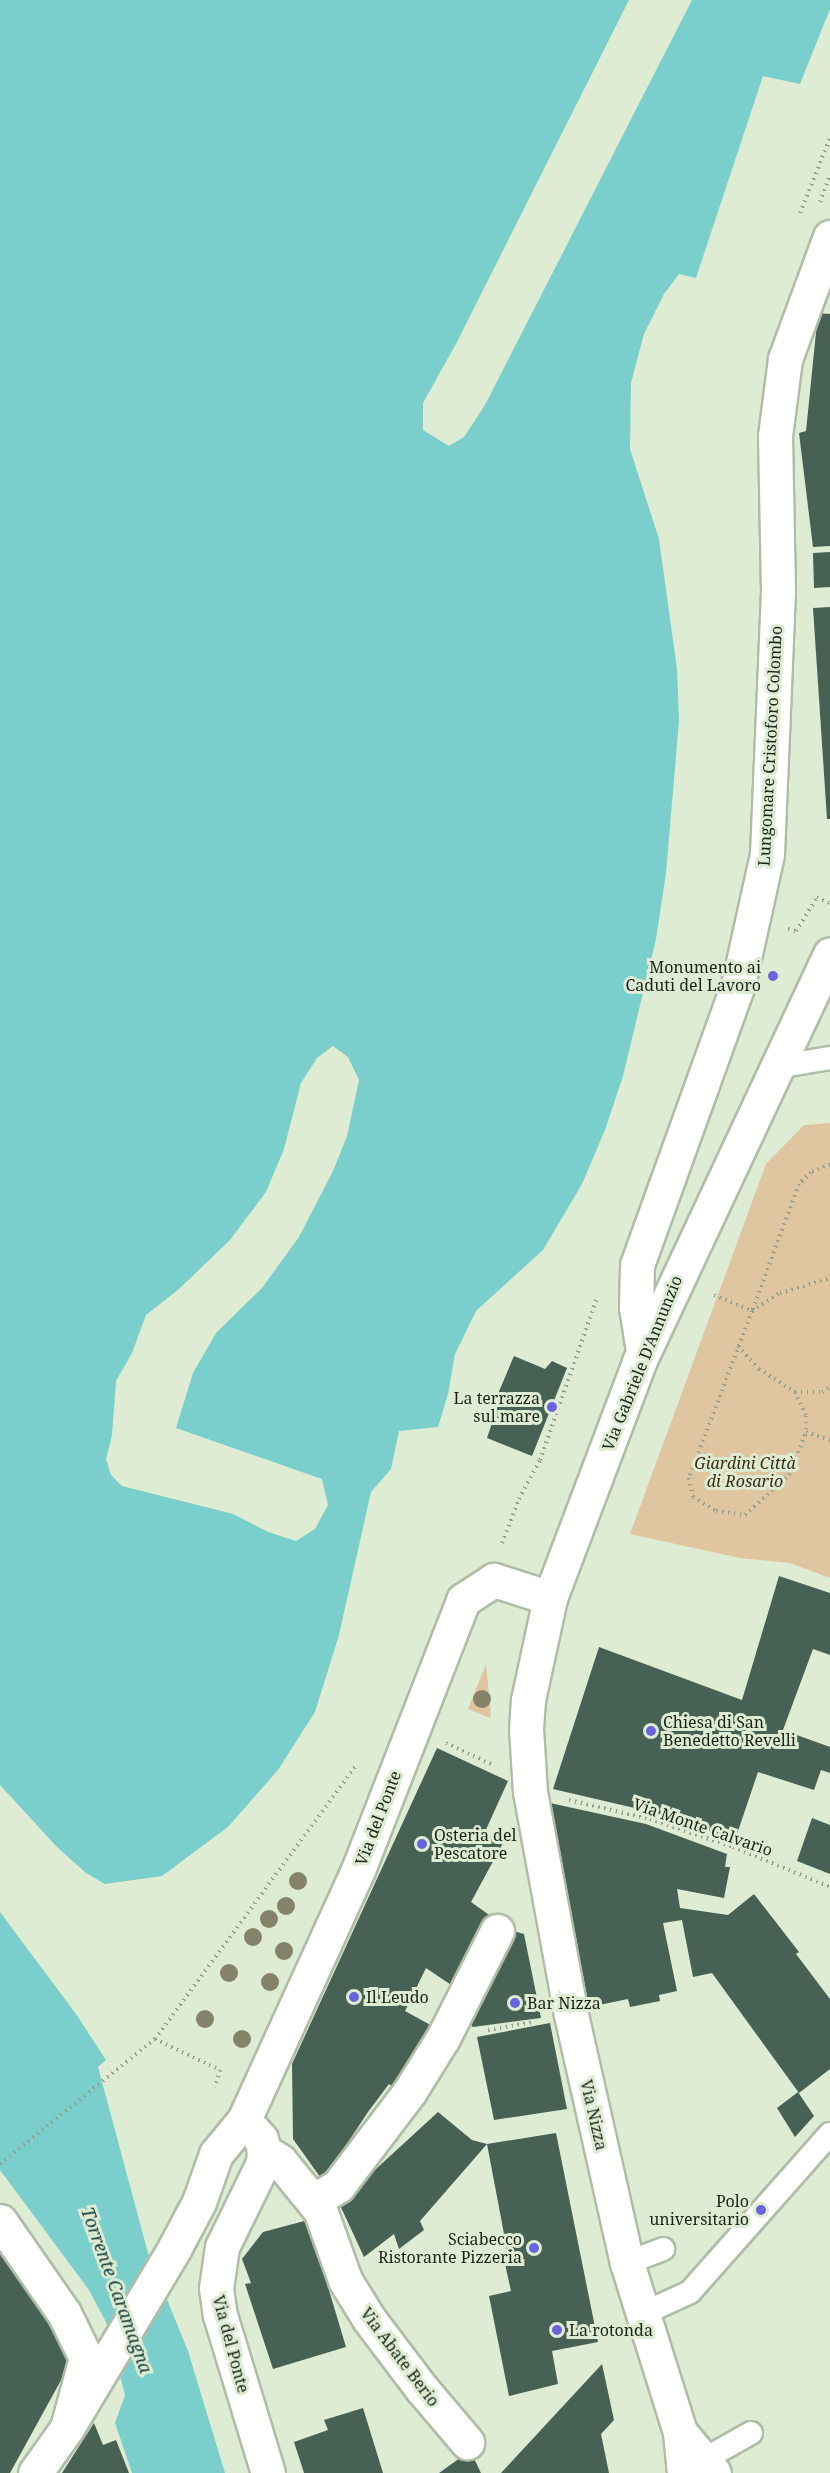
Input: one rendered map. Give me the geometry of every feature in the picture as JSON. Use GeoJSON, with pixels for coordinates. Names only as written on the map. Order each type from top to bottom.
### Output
{"type":"FeatureCollection","features":[{"type":"Feature","properties":{"kind":"street","name":"Lungomare Cristoforo Colombo"},"geometry":{"type":"LineString","coordinates":[[643,1351],[636,1307],[637,1265],[738,985],[767,854],[778,591],[775,436],[785,359],[830,237]]}},
{"type":"Feature","properties":{"kind":"street","name":"Via Gabriele D'Annunzio"},"geometry":{"type":"LineString","coordinates":[[530,1792],[526,1728],[528,1700],[550,1598],[643,1351],[830,955]]}},
{"type":"Feature","properties":{"kind":"street","name":"Via del Ponte"},"geometry":{"type":"LineString","coordinates":[[35,2473],[76,2415],[174,2250],[199,2202],[216,2154],[244,2120],[358,1870],[464,1600],[494,1580],[550,1598]]}},
{"type":"Feature","properties":{"kind":"street","name":"Via Nizza"},"geometry":{"type":"LineString","coordinates":[[530,1792],[571,2015],[627,2262],[680,2432],[700,2469]]}},
{"type":"Feature","properties":{"kind":"street"},"geometry":{"type":"LineString","coordinates":[[313,2201],[338,2186],[410,2091],[443,2038],[497,1931]]}},
{"type":"Feature","properties":{"kind":"street"},"geometry":{"type":"LineString","coordinates":[[244,2120],[261,2139],[264,2151]]}},
{"type":"Feature","properties":{"kind":"street","name":"Via del Ponte"},"geometry":{"type":"LineString","coordinates":[[264,2151],[263,2163],[222,2247],[216,2288],[220,2315],[268,2473]]}},
{"type":"Feature","properties":{"kind":"street","name":"Via Abate Berio"},"geometry":{"type":"LineString","coordinates":[[264,2151],[280,2161],[320,2210],[345,2280],[369,2319],[408,2373],[467,2442]]}},
{"type":"Feature","properties":{"kind":"street"},"geometry":{"type":"LineString","coordinates":[[2,2222],[64,2313],[86,2358],[76,2415]]}},
{"type":"Feature","properties":{"kind":"lane"},"geometry":{"type":"LineString","coordinates":[[776,1067],[830,1058]]}},
{"type":"Feature","properties":{"kind":"lane"},"geometry":{"type":"LineString","coordinates":[[642,2314],[690,2292],[830,2134]]}},
{"type":"Feature","properties":{"kind":"lane"},"geometry":{"type":"LineString","coordinates":[[627,2262],[663,2249]]}},
{"type":"Feature","properties":{"kind":"lane"},"geometry":{"type":"LineString","coordinates":[[700,2469],[752,2433]]}},
{"type":"Feature","properties":{"kind":"path"},"geometry":{"type":"LineString","coordinates":[[797,220],[830,138]]}},
{"type":"Feature","properties":{"kind":"path"},"geometry":{"type":"LineString","coordinates":[[738,1346],[759,1368],[795,1392],[806,1416],[807,1432],[789,1475],[745,1515],[716,1511],[693,1497],[689,1478],[738,1346],[752,1311],[799,1184],[811,1172],[830,1164]]}},
{"type":"Feature","properties":{"kind":"path"},"geometry":{"type":"LineString","coordinates":[[752,1311],[780,1293],[830,1278]]}},
{"type":"Feature","properties":{"kind":"path"},"geometry":{"type":"LineString","coordinates":[[500,1547],[519,1498],[540,1460],[600,1289]]}},
{"type":"Feature","properties":{"kind":"path"},"geometry":{"type":"LineString","coordinates":[[714,1295],[752,1311]]}},
{"type":"Feature","properties":{"kind":"path"},"geometry":{"type":"LineString","coordinates":[[795,1392],[822,1392],[830,1387]]}},
{"type":"Feature","properties":{"kind":"path"},"geometry":{"type":"LineString","coordinates":[[807,1432],[830,1440]]}},
{"type":"Feature","properties":{"kind":"path"},"geometry":{"type":"LineString","coordinates":[[412,1730],[498,1767]]}},
{"type":"Feature","properties":{"kind":"path"},"geometry":{"type":"LineString","coordinates":[[0,2164],[155,2039],[360,1760]]}},
{"type":"Feature","properties":{"kind":"path","name":"Via Monte Calvario"},"geometry":{"type":"LineString","coordinates":[[530,1792],[650,1819],[733,1847],[830,1887]]}},
{"type":"Feature","properties":{"kind":"path"},"geometry":{"type":"LineString","coordinates":[[443,2038],[541,2021]]}},
{"type":"Feature","properties":{"kind":"path"},"geometry":{"type":"LineString","coordinates":[[155,2039],[220,2070],[214,2092]]}},
{"type":"Feature","properties":{"kind":"green space","name":"Giardini Città di Rosario"},"geometry":{"type":"Polygon","coordinates":[[[830,1123],[830,1578],[790,1563],[740,1558],[630,1534],[766,1164],[804,1125],[830,1123]]]}},
{"type":"Feature","properties":{"kind":"green space"},"geometry":{"type":"Polygon","coordinates":[[[486,1664],[491,1715],[490,1718],[468,1709],[486,1664]]]}},
{"type":"Feature","properties":{"kind":"water"},"geometry":{"type":"Polygon","coordinates":[[[0,0],[629,0],[457,342],[423,403],[423,430],[449,446],[464,437],[485,405],[692,0],[830,0],[830,9],[800,84],[763,76],[696,278],[679,274],[664,294],[644,334],[631,383],[630,449],[659,539],[677,669],[679,721],[666,873],[656,939],[623,1076],[605,1130],[582,1184],[543,1250],[476,1311],[455,1354],[448,1394],[438,1427],[399,1431],[391,1469],[371,1492],[339,1635],[315,1712],[278,1770],[228,1827],[162,1876],[105,1884],[86,1873],[57,1847],[0,1785],[0,0]]]}},
{"type":"Feature","properties":{"kind":"water","name":"Torrente Caramagna"},"geometry":{"type":"Polygon","coordinates":[[[0,1912],[76,2014],[106,2060],[98,2067],[148,2253],[188,2351],[225,2473],[132,2473],[115,2423],[125,2395],[106,2322],[89,2290],[0,2170],[0,1912]]]}},
{"type":"Feature","properties":{"kind":"pier"},"geometry":{"type":"Polygon","coordinates":[[[333,1046],[348,1057],[359,1080],[347,1136],[333,1171],[299,1237],[262,1288],[216,1333],[193,1373],[176,1428],[322,1479],[328,1505],[315,1529],[296,1541],[268,1532],[233,1514],[122,1486],[111,1475],[106,1459],[112,1435],[116,1381],[132,1353],[146,1315],[179,1289],[230,1240],[266,1192],[284,1149],[301,1083],[317,1058],[333,1046]]]}},
{"type":"Feature","properties":{"kind":"building"},"geometry":{"type":"Polygon","coordinates":[[[818,313],[830,314],[830,546],[813,547],[799,433],[806,431],[818,313]]]}},
{"type":"Feature","properties":{"kind":"building"},"geometry":{"type":"Polygon","coordinates":[[[830,552],[830,587],[814,588],[813,553],[830,552]]]}},
{"type":"Feature","properties":{"kind":"building"},"geometry":{"type":"Polygon","coordinates":[[[830,607],[830,819],[827,819],[813,608],[830,607]]]}},
{"type":"Feature","properties":{"kind":"building"},"geometry":{"type":"Polygon","coordinates":[[[514,1356],[545,1369],[552,1361],[567,1368],[532,1456],[487,1438],[499,1402],[497,1396],[514,1356]]]}},
{"type":"Feature","properties":{"kind":"building","name":"Chiesa di San Benedetto Revelli"},"geometry":{"type":"Polygon","coordinates":[[[779,1576],[830,1593],[830,1655],[813,1649],[783,1730],[830,1747],[830,1773],[821,1770],[814,1790],[758,1772],[735,1840],[656,1813],[553,1789],[599,1647],[742,1700],[779,1576]]]}},
{"type":"Feature","properties":{"kind":"building"},"geometry":{"type":"Polygon","coordinates":[[[437,1748],[508,1781],[484,1834],[503,1843],[471,1902],[492,1917],[460,1991],[426,1968],[405,2011],[434,2027],[394,2088],[389,2084],[368,2112],[337,2159],[342,2166],[323,2181],[293,2139],[292,2064],[437,1748]]]}},
{"type":"Feature","properties":{"kind":"building"},"geometry":{"type":"Polygon","coordinates":[[[550,1803],[646,1824],[727,1854],[725,1867],[730,1867],[724,1898],[677,1889],[680,1908],[728,1915],[754,1894],[799,1952],[796,1954],[830,1999],[830,2069],[799,2093],[712,1973],[693,1977],[682,1920],[663,1923],[677,1991],[659,1995],[660,2001],[630,2007],[628,1999],[589,2007],[550,1803]]]}},
{"type":"Feature","properties":{"kind":"building"},"geometry":{"type":"Polygon","coordinates":[[[812,1818],[830,1825],[830,1874],[797,1861],[812,1818]]]}},
{"type":"Feature","properties":{"kind":"building"},"geometry":{"type":"Polygon","coordinates":[[[506,1929],[524,1934],[541,2018],[473,2027],[460,2018],[506,1929]]]}},
{"type":"Feature","properties":{"kind":"building"},"geometry":{"type":"Polygon","coordinates":[[[550,2023],[567,2109],[494,2120],[477,2037],[550,2023]]]}},
{"type":"Feature","properties":{"kind":"building"},"geometry":{"type":"Polygon","coordinates":[[[798,2092],[814,2116],[795,2137],[777,2108],[798,2092]]]}},
{"type":"Feature","properties":{"kind":"building"},"geometry":{"type":"Polygon","coordinates":[[[438,2112],[472,2140],[487,2144],[420,2221],[424,2230],[399,2249],[394,2234],[364,2257],[339,2203],[438,2112]]]}},
{"type":"Feature","properties":{"kind":"building"},"geometry":{"type":"Polygon","coordinates":[[[556,2133],[598,2342],[552,2351],[558,2384],[509,2396],[489,2296],[511,2291],[503,2255],[508,2255],[487,2144],[556,2133]]]}},
{"type":"Feature","properties":{"kind":"building"},"geometry":{"type":"Polygon","coordinates":[[[308,2220],[346,2347],[273,2369],[245,2284],[251,2283],[242,2259],[263,2232],[308,2220]]]}},
{"type":"Feature","properties":{"kind":"building"},"geometry":{"type":"Polygon","coordinates":[[[0,2249],[77,2360],[65,2373],[10,2473],[0,2473],[0,2249]]]}},
{"type":"Feature","properties":{"kind":"building"},"geometry":{"type":"Polygon","coordinates":[[[602,2364],[614,2420],[601,2434],[609,2473],[501,2473],[602,2364]]]}},
{"type":"Feature","properties":{"kind":"building"},"geometry":{"type":"Polygon","coordinates":[[[363,2408],[383,2473],[304,2473],[294,2442],[328,2430],[324,2420],[363,2408]]]}},
{"type":"Feature","properties":{"kind":"building"},"geometry":{"type":"Polygon","coordinates":[[[94,2423],[103,2445],[116,2440],[129,2473],[62,2473],[94,2423]]]}},
{"type":"Feature","properties":{"kind":"building"},"geometry":{"type":"Polygon","coordinates":[[[470,2450],[481,2473],[439,2473],[460,2458],[470,2450]]]}},
{"type":"Feature","properties":{"kind":"place","name":"Monumento ai Caduti del Lavoro"},"geometry":{"type":"Point","coordinates":[773,976]}},
{"type":"Feature","properties":{"kind":"place","name":"La terrazza sul mare"},"geometry":{"type":"Point","coordinates":[552,1407]}},
{"type":"Feature","properties":{"kind":"place","name":"Chiesa di San Benedetto Revelli"},"geometry":{"type":"Point","coordinates":[651,1731]}},
{"type":"Feature","properties":{"kind":"place","name":"Osteria del Pescatore"},"geometry":{"type":"Point","coordinates":[422,1844]}},
{"type":"Feature","properties":{"kind":"place","name":"Il Leudo"},"geometry":{"type":"Point","coordinates":[354,1997]}},
{"type":"Feature","properties":{"kind":"place","name":"Bar Nizza"},"geometry":{"type":"Point","coordinates":[515,2003]}},
{"type":"Feature","properties":{"kind":"place","name":"Polo universitario"},"geometry":{"type":"Point","coordinates":[761,2210]}},
{"type":"Feature","properties":{"kind":"place","name":"Sciabecco Ristorante Pizzeria"},"geometry":{"type":"Point","coordinates":[534,2248]}},
{"type":"Feature","properties":{"kind":"place","name":"La rotonda"},"geometry":{"type":"Point","coordinates":[557,2330]}}]}
